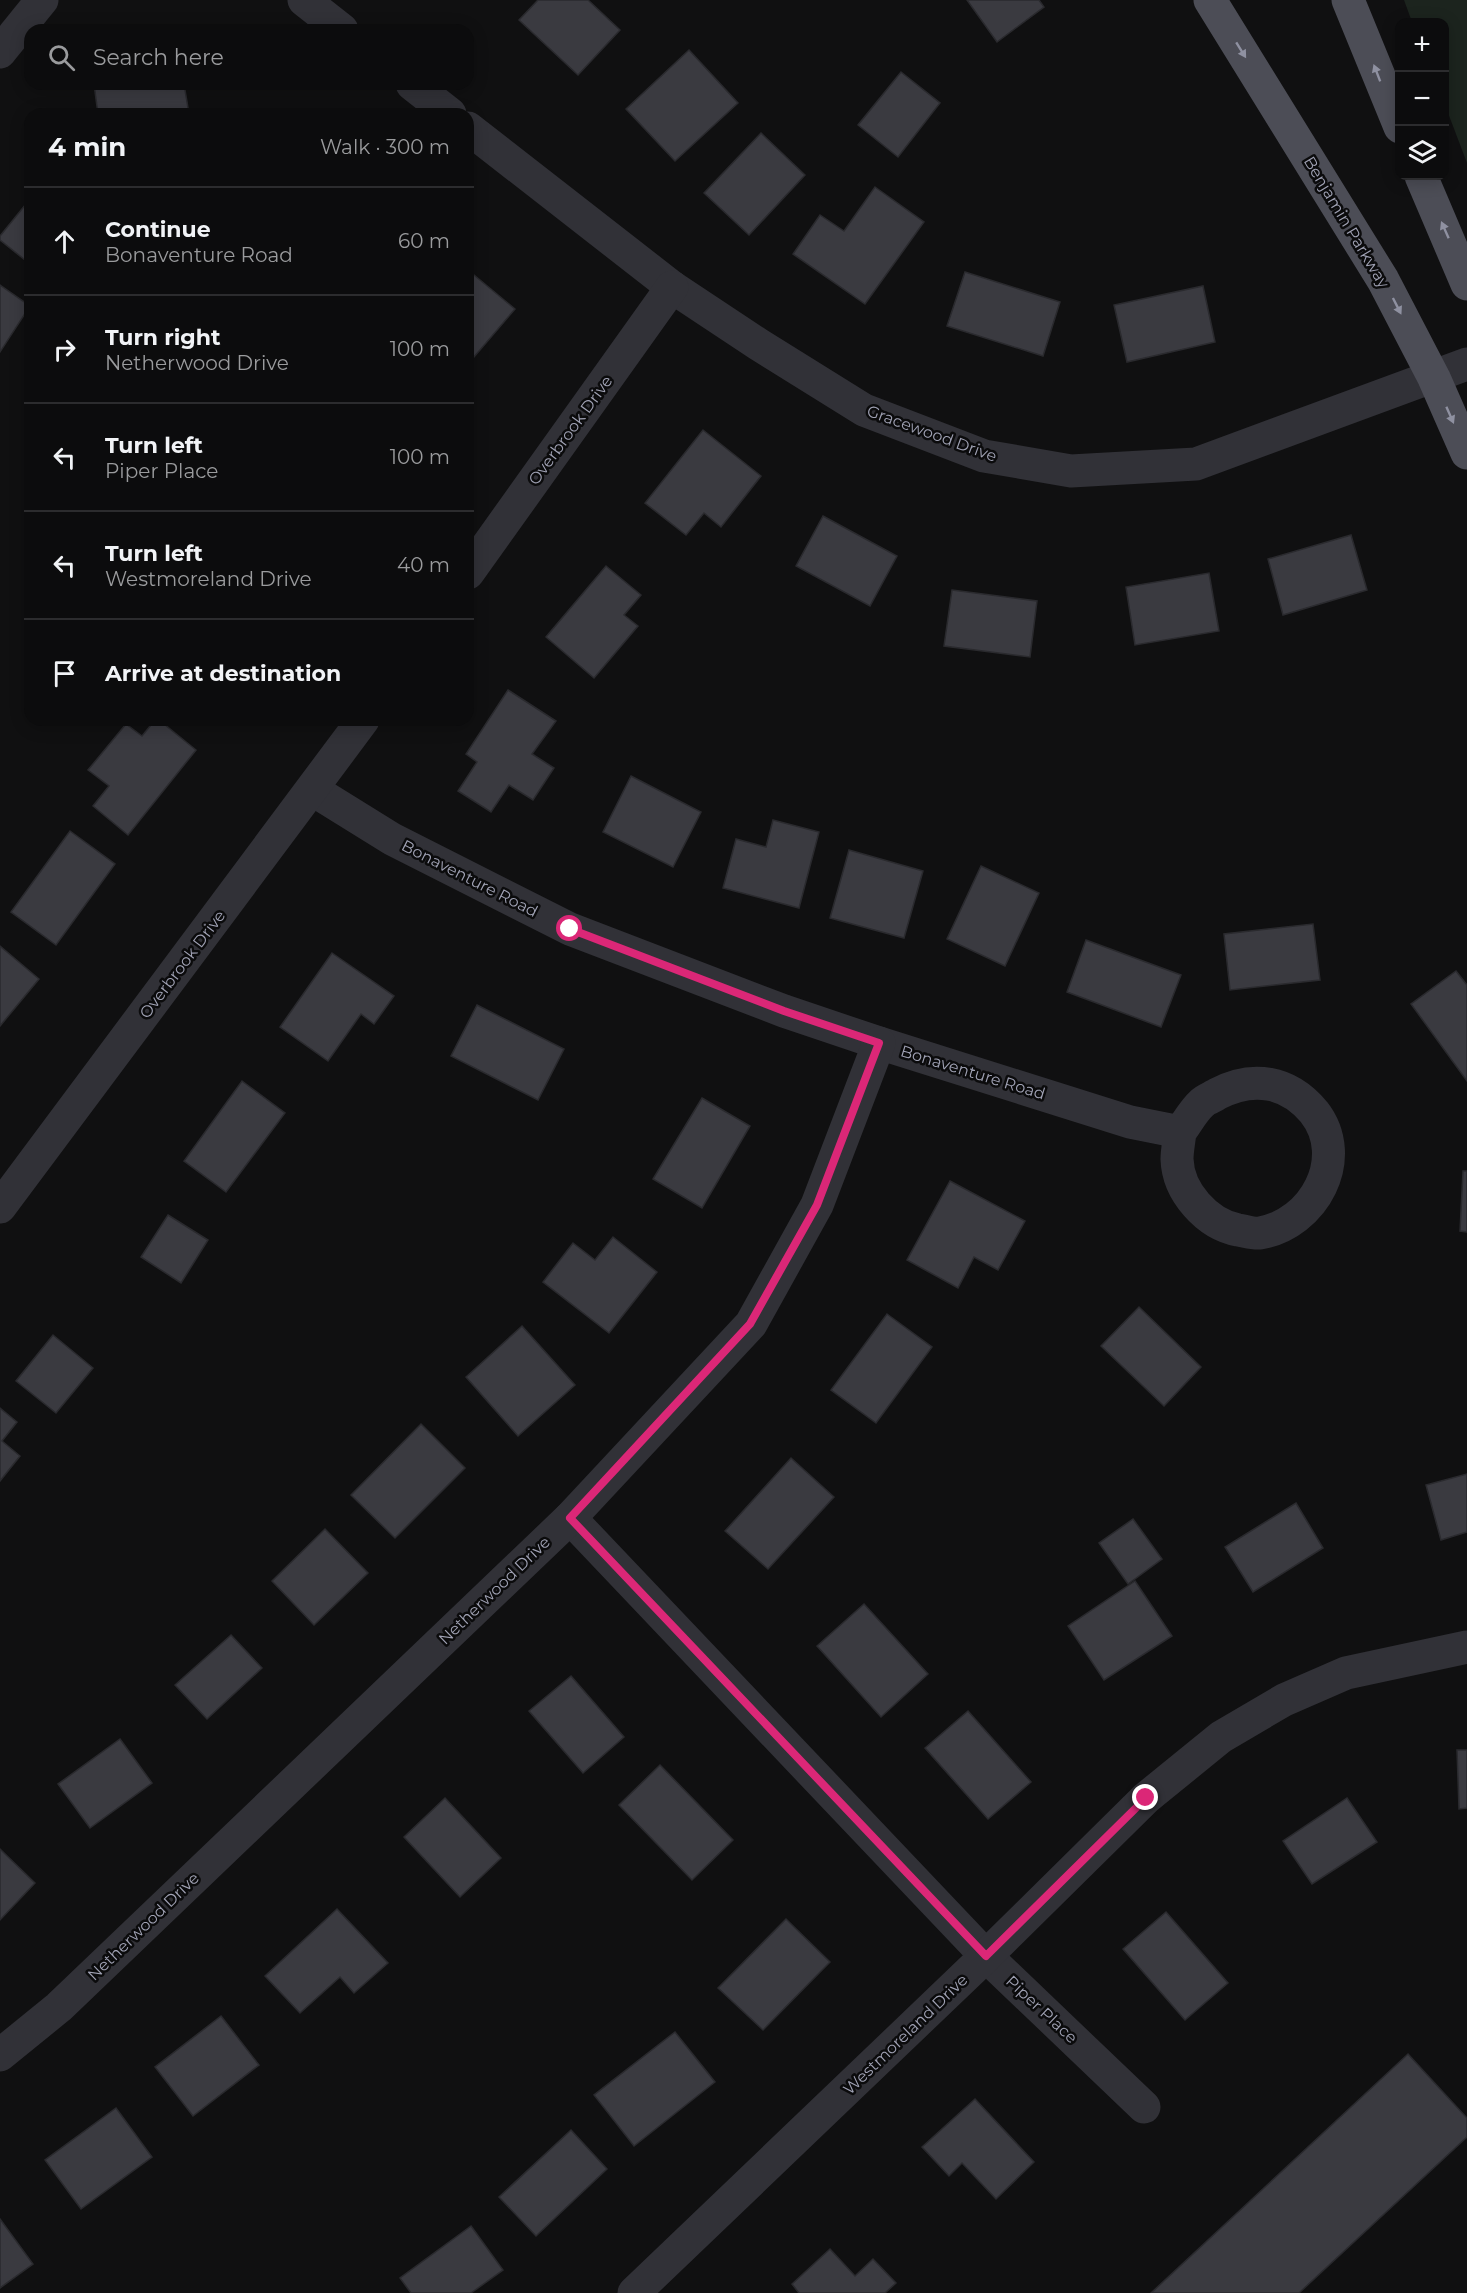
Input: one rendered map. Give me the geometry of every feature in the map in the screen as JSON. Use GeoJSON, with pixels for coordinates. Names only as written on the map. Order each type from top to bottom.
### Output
{"type":"FeatureCollection","features":[{"type":"Feature","properties":{"kind":"main road","name":"Benjamin Parkway"},"geometry":{"type":"LineString","coordinates":[[1210,0],[1383,280],[1434,378],[1467,453]]}},
{"type":"Feature","properties":{"kind":"main road"},"geometry":{"type":"LineString","coordinates":[[1348,0],[1400,126]]}},
{"type":"Feature","properties":{"kind":"main road"},"geometry":{"type":"LineString","coordinates":[[1423,180],[1467,284]]}},
{"type":"Feature","properties":{"kind":"street"},"geometry":{"type":"LineString","coordinates":[[0,52],[42,0]]}},
{"type":"Feature","properties":{"kind":"street"},"geometry":{"type":"LineString","coordinates":[[304,0],[334,24]]}},
{"type":"Feature","properties":{"kind":"street"},"geometry":{"type":"LineString","coordinates":[[420,90],[442,108]]}},
{"type":"Feature","properties":{"kind":"street","name":"Gracewood Drive"},"geometry":{"type":"LineString","coordinates":[[474,133],[672,287],[864,410],[984,456],[1071,471],[1196,464],[1467,364]]}},
{"type":"Feature","properties":{"kind":"street","name":"Overbrook Drive"},"geometry":{"type":"LineString","coordinates":[[474,565],[672,287]]}},
{"type":"Feature","properties":{"kind":"street","name":"Overbrook Drive"},"geometry":{"type":"LineString","coordinates":[[0,1207],[359,726]]}},
{"type":"Feature","properties":{"kind":"street","name":"Bonaventure Road"},"geometry":{"type":"LineString","coordinates":[[313,790],[392,839],[570,929],[784,1011],[879,1043],[1130,1122],[1180,1132]]}},
{"type":"Feature","properties":{"kind":"street","name":"Netherwood Drive"},"geometry":{"type":"LineString","coordinates":[[0,2055],[59,2007],[570,1518],[750,1324],[817,1205],[879,1043]]}},
{"type":"Feature","properties":{"kind":"street"},"geometry":{"type":"LineString","coordinates":[[1260,1082],[1282,1085],[1304,1100],[1319,1120],[1329,1148],[1327,1172],[1315,1199],[1290,1223],[1259,1234],[1227,1228],[1200,1210],[1184,1187],[1177,1161],[1180,1132],[1202,1103],[1232,1087],[1260,1082]]}},
{"type":"Feature","properties":{"kind":"street","name":"Piper Place"},"geometry":{"type":"LineString","coordinates":[[570,1518],[986,1956],[1144,2107]]}},
{"type":"Feature","properties":{"kind":"street","name":"Westmoreland Drive"},"geometry":{"type":"LineString","coordinates":[[634,2293],[986,1956],[1146,1798],[1221,1737],[1284,1700],[1346,1673],[1467,1647]]}},
{"type":"Feature","properties":{"kind":"shaded area"},"geometry":{"type":"Polygon","coordinates":[[[1404,0],[1467,0],[1467,163],[1449,116],[1449,18],[1411,18],[1404,0]]]}},
{"type":"Feature","properties":{"kind":"building"},"geometry":{"type":"Polygon","coordinates":[[[538,0],[588,0],[620,30],[578,75],[519,20],[538,0]]]}},
{"type":"Feature","properties":{"kind":"building"},"geometry":{"type":"Polygon","coordinates":[[[967,0],[1039,0],[1044,7],[997,42],[967,0]]]}},
{"type":"Feature","properties":{"kind":"building"},"geometry":{"type":"Polygon","coordinates":[[[689,50],[738,103],[675,161],[626,109],[689,50]]]}},
{"type":"Feature","properties":{"kind":"building"},"geometry":{"type":"Polygon","coordinates":[[[901,72],[940,103],[898,157],[858,125],[901,72]]]}},
{"type":"Feature","properties":{"kind":"building"},"geometry":{"type":"Polygon","coordinates":[[[95,90],[185,90],[188,108],[97,108],[95,90]]]}},
{"type":"Feature","properties":{"kind":"building"},"geometry":{"type":"Polygon","coordinates":[[[761,133],[805,175],[749,235],[704,193],[761,133]]]}},
{"type":"Feature","properties":{"kind":"building"},"geometry":{"type":"Polygon","coordinates":[[[875,187],[924,222],[865,304],[793,254],[820,215],[844,231],[875,187]]]}},
{"type":"Feature","properties":{"kind":"building"},"geometry":{"type":"Polygon","coordinates":[[[24,206],[24,259],[0,240],[0,236],[24,206]]]}},
{"type":"Feature","properties":{"kind":"building"},"geometry":{"type":"Polygon","coordinates":[[[965,272],[1060,302],[1043,356],[947,326],[965,272]]]}},
{"type":"Feature","properties":{"kind":"building"},"geometry":{"type":"Polygon","coordinates":[[[474,275],[515,309],[474,357],[474,275]]]}},
{"type":"Feature","properties":{"kind":"building"},"geometry":{"type":"Polygon","coordinates":[[[0,285],[24,302],[24,315],[0,352],[0,285]]]}},
{"type":"Feature","properties":{"kind":"building"},"geometry":{"type":"Polygon","coordinates":[[[1203,286],[1215,342],[1127,362],[1114,305],[1203,286]]]}},
{"type":"Feature","properties":{"kind":"building"},"geometry":{"type":"Polygon","coordinates":[[[703,430],[761,476],[721,527],[704,513],[686,535],[645,503],[703,430]]]}},
{"type":"Feature","properties":{"kind":"building"},"geometry":{"type":"Polygon","coordinates":[[[823,516],[897,556],[870,606],[796,566],[823,516]]]}},
{"type":"Feature","properties":{"kind":"building"},"geometry":{"type":"Polygon","coordinates":[[[1351,535],[1367,590],[1283,615],[1268,559],[1351,535]]]}},
{"type":"Feature","properties":{"kind":"building"},"geometry":{"type":"Polygon","coordinates":[[[606,566],[641,595],[624,615],[638,626],[594,678],[546,637],[606,566]]]}},
{"type":"Feature","properties":{"kind":"building"},"geometry":{"type":"Polygon","coordinates":[[[1209,573],[1219,631],[1135,645],[1126,587],[1209,573]]]}},
{"type":"Feature","properties":{"kind":"building"},"geometry":{"type":"Polygon","coordinates":[[[952,590],[1037,601],[1030,657],[944,646],[952,590]]]}},
{"type":"Feature","properties":{"kind":"building"},"geometry":{"type":"Polygon","coordinates":[[[508,690],[556,721],[532,754],[554,768],[533,800],[509,785],[491,812],[458,791],[477,762],[466,754],[508,690]]]}},
{"type":"Feature","properties":{"kind":"building"},"geometry":{"type":"Polygon","coordinates":[[[124,726],[129,726],[142,736],[150,726],[166,726],[196,750],[128,835],[93,806],[109,786],[88,770],[124,726]]]}},
{"type":"Feature","properties":{"kind":"building"},"geometry":{"type":"Polygon","coordinates":[[[631,776],[701,812],[673,867],[603,832],[631,776]]]}},
{"type":"Feature","properties":{"kind":"building"},"geometry":{"type":"Polygon","coordinates":[[[773,820],[819,832],[799,908],[723,888],[736,839],[766,847],[773,820]]]}},
{"type":"Feature","properties":{"kind":"building"},"geometry":{"type":"Polygon","coordinates":[[[70,831],[115,864],[56,945],[11,912],[70,831]]]}},
{"type":"Feature","properties":{"kind":"building"},"geometry":{"type":"Polygon","coordinates":[[[849,850],[923,871],[904,938],[830,918],[849,850]]]}},
{"type":"Feature","properties":{"kind":"building"},"geometry":{"type":"Polygon","coordinates":[[[981,866],[1039,893],[1005,966],[947,939],[981,866]]]}},
{"type":"Feature","properties":{"kind":"building"},"geometry":{"type":"Polygon","coordinates":[[[1313,924],[1320,980],[1230,990],[1224,934],[1313,924]]]}},
{"type":"Feature","properties":{"kind":"building"},"geometry":{"type":"Polygon","coordinates":[[[1086,940],[1181,975],[1161,1027],[1067,992],[1086,940]]]}},
{"type":"Feature","properties":{"kind":"building"},"geometry":{"type":"Polygon","coordinates":[[[0,946],[39,979],[0,1026],[0,946]]]}},
{"type":"Feature","properties":{"kind":"building"},"geometry":{"type":"Polygon","coordinates":[[[332,953],[394,996],[374,1024],[361,1014],[328,1061],[280,1027],[332,953]]]}},
{"type":"Feature","properties":{"kind":"building"},"geometry":{"type":"Polygon","coordinates":[[[1456,971],[1467,985],[1467,1081],[1411,1004],[1456,971]]]}},
{"type":"Feature","properties":{"kind":"building"},"geometry":{"type":"Polygon","coordinates":[[[477,1005],[564,1049],[538,1100],[451,1056],[477,1005]]]}},
{"type":"Feature","properties":{"kind":"building"},"geometry":{"type":"Polygon","coordinates":[[[242,1081],[285,1113],[226,1192],[184,1161],[242,1081]]]}},
{"type":"Feature","properties":{"kind":"building"},"geometry":{"type":"Polygon","coordinates":[[[702,1098],[750,1126],[702,1208],[653,1179],[702,1098]]]}},
{"type":"Feature","properties":{"kind":"building"},"geometry":{"type":"Polygon","coordinates":[[[1463,1171],[1467,1171],[1467,1232],[1460,1231],[1463,1171]]]}},
{"type":"Feature","properties":{"kind":"building"},"geometry":{"type":"Polygon","coordinates":[[[950,1181],[1025,1221],[998,1270],[974,1257],[958,1288],[907,1260],[950,1181]]]}},
{"type":"Feature","properties":{"kind":"building"},"geometry":{"type":"Polygon","coordinates":[[[168,1215],[208,1240],[181,1283],[141,1257],[168,1215]]]}},
{"type":"Feature","properties":{"kind":"building"},"geometry":{"type":"Polygon","coordinates":[[[613,1237],[657,1272],[609,1333],[543,1282],[573,1243],[595,1260],[613,1237]]]}},
{"type":"Feature","properties":{"kind":"building"},"geometry":{"type":"Polygon","coordinates":[[[1139,1307],[1201,1367],[1164,1406],[1101,1346],[1139,1307]]]}},
{"type":"Feature","properties":{"kind":"building"},"geometry":{"type":"Polygon","coordinates":[[[887,1314],[932,1347],[876,1423],[831,1390],[887,1314]]]}},
{"type":"Feature","properties":{"kind":"building"},"geometry":{"type":"Polygon","coordinates":[[[522,1326],[575,1385],[518,1436],[466,1377],[522,1326]]]}},
{"type":"Feature","properties":{"kind":"building"},"geometry":{"type":"Polygon","coordinates":[[[53,1335],[93,1368],[56,1413],[16,1381],[53,1335]]]}},
{"type":"Feature","properties":{"kind":"building"},"geometry":{"type":"Polygon","coordinates":[[[0,1408],[17,1422],[2,1441],[20,1456],[0,1481],[0,1408]]]}},
{"type":"Feature","properties":{"kind":"building"},"geometry":{"type":"Polygon","coordinates":[[[421,1424],[465,1468],[395,1538],[351,1495],[421,1424]]]}},
{"type":"Feature","properties":{"kind":"building"},"geometry":{"type":"Polygon","coordinates":[[[791,1458],[834,1497],[768,1569],[725,1531],[791,1458]]]}},
{"type":"Feature","properties":{"kind":"building"},"geometry":{"type":"Polygon","coordinates":[[[1467,1474],[1467,1532],[1441,1540],[1426,1485],[1467,1474]]]}},
{"type":"Feature","properties":{"kind":"building"},"geometry":{"type":"Polygon","coordinates":[[[1296,1503],[1323,1548],[1253,1592],[1225,1547],[1296,1503]]]}},
{"type":"Feature","properties":{"kind":"building"},"geometry":{"type":"Polygon","coordinates":[[[1133,1519],[1162,1559],[1128,1584],[1099,1543],[1133,1519]]]}},
{"type":"Feature","properties":{"kind":"building"},"geometry":{"type":"Polygon","coordinates":[[[325,1529],[368,1573],[314,1625],[272,1581],[325,1529]]]}},
{"type":"Feature","properties":{"kind":"building"},"geometry":{"type":"Polygon","coordinates":[[[1135,1581],[1172,1636],[1104,1680],[1068,1626],[1135,1581]]]}},
{"type":"Feature","properties":{"kind":"building"},"geometry":{"type":"Polygon","coordinates":[[[864,1604],[928,1674],[881,1717],[817,1646],[864,1604]]]}},
{"type":"Feature","properties":{"kind":"building"},"geometry":{"type":"Polygon","coordinates":[[[231,1635],[262,1668],[207,1719],[175,1685],[231,1635]]]}},
{"type":"Feature","properties":{"kind":"building"},"geometry":{"type":"Polygon","coordinates":[[[571,1676],[624,1737],[583,1773],[529,1711],[571,1676]]]}},
{"type":"Feature","properties":{"kind":"building"},"geometry":{"type":"Polygon","coordinates":[[[968,1711],[1031,1782],[988,1819],[925,1748],[968,1711]]]}},
{"type":"Feature","properties":{"kind":"building"},"geometry":{"type":"Polygon","coordinates":[[[120,1739],[152,1783],[90,1828],[58,1784],[120,1739]]]}},
{"type":"Feature","properties":{"kind":"building"},"geometry":{"type":"Polygon","coordinates":[[[1457,1750],[1467,1750],[1467,1808],[1459,1809],[1457,1750]]]}},
{"type":"Feature","properties":{"kind":"building"},"geometry":{"type":"Polygon","coordinates":[[[660,1765],[733,1840],[692,1880],[619,1805],[660,1765]]]}},
{"type":"Feature","properties":{"kind":"building"},"geometry":{"type":"Polygon","coordinates":[[[445,1798],[501,1858],[460,1897],[404,1837],[445,1798]]]}},
{"type":"Feature","properties":{"kind":"building"},"geometry":{"type":"Polygon","coordinates":[[[1347,1798],[1377,1842],[1312,1884],[1283,1841],[1347,1798]]]}},
{"type":"Feature","properties":{"kind":"building"},"geometry":{"type":"Polygon","coordinates":[[[0,1849],[35,1883],[0,1920],[0,1849]]]}},
{"type":"Feature","properties":{"kind":"building"},"geometry":{"type":"Polygon","coordinates":[[[337,1909],[388,1963],[354,1993],[340,1977],[300,2013],[265,1976],[337,1909]]]}},
{"type":"Feature","properties":{"kind":"building"},"geometry":{"type":"Polygon","coordinates":[[[1166,1912],[1228,1983],[1185,2020],[1123,1949],[1166,1912]]]}},
{"type":"Feature","properties":{"kind":"building"},"geometry":{"type":"Polygon","coordinates":[[[786,1919],[830,1962],[763,2030],[718,1988],[786,1919]]]}},
{"type":"Feature","properties":{"kind":"building"},"geometry":{"type":"Polygon","coordinates":[[[221,2016],[259,2065],[193,2116],[155,2067],[221,2016]]]}},
{"type":"Feature","properties":{"kind":"building"},"geometry":{"type":"Polygon","coordinates":[[[675,2032],[715,2082],[634,2146],[594,2095],[675,2032]]]}},
{"type":"Feature","properties":{"kind":"building"},"geometry":{"type":"Polygon","coordinates":[[[1408,2054],[1467,2118],[1467,2137],[1299,2293],[1151,2293],[1408,2054]]]}},
{"type":"Feature","properties":{"kind":"building"},"geometry":{"type":"Polygon","coordinates":[[[975,2099],[1034,2162],[996,2199],[962,2163],[949,2176],[922,2147],[975,2099]]]}},
{"type":"Feature","properties":{"kind":"building"},"geometry":{"type":"Polygon","coordinates":[[[116,2108],[152,2157],[81,2209],[45,2160],[116,2108]]]}},
{"type":"Feature","properties":{"kind":"building"},"geometry":{"type":"Polygon","coordinates":[[[571,2130],[607,2169],[536,2236],[499,2197],[571,2130]]]}},
{"type":"Feature","properties":{"kind":"building"},"geometry":{"type":"Polygon","coordinates":[[[0,2219],[33,2264],[0,2288],[0,2219]]]}},
{"type":"Feature","properties":{"kind":"building"},"geometry":{"type":"Polygon","coordinates":[[[471,2226],[503,2270],[471,2293],[411,2293],[400,2278],[471,2226]]]}},
{"type":"Feature","properties":{"kind":"building"},"geometry":{"type":"Polygon","coordinates":[[[830,2249],[855,2276],[873,2259],[896,2283],[885,2293],[799,2293],[792,2284],[830,2249]]]}},
{"type":"Feature","properties":{"kind":"route"},"geometry":{"type":"LineString","coordinates":[[570,929],[784,1011],[879,1043],[817,1205],[750,1324],[570,1518],[986,1956],[1146,1798]]}}]}
